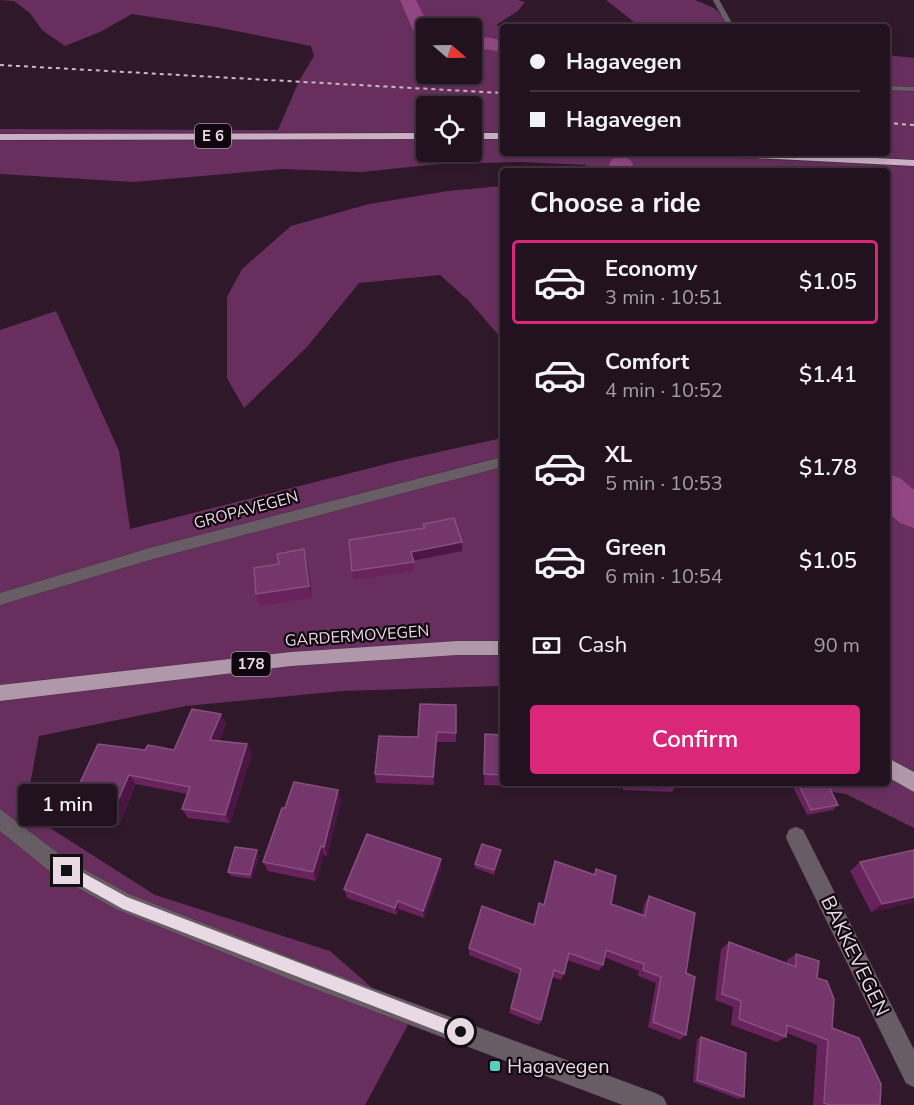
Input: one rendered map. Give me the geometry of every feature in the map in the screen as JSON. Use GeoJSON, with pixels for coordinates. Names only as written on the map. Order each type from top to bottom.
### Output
{"type":"FeatureCollection","features":[{"type":"Feature","properties":{"kind":"highway","name":"E 6"},"geometry":{"type":"LineString","coordinates":[[0,137],[416,136]]}},
{"type":"Feature","properties":{"kind":"highway"},"geometry":{"type":"LineString","coordinates":[[482,136],[500,136]]}},
{"type":"Feature","properties":{"kind":"highway","name":"E 6"},"geometry":{"type":"LineString","coordinates":[[0,148],[415,148]]}},
{"type":"Feature","properties":{"kind":"highway"},"geometry":{"type":"LineString","coordinates":[[776,156],[914,163]]}},
{"type":"Feature","properties":{"kind":"main road","name":"GARDERMOVEGEN"},"geometry":{"type":"LineString","coordinates":[[0,693],[291,659],[457,648],[500,648]]}},
{"type":"Feature","properties":{"kind":"main road"},"geometry":{"type":"LineString","coordinates":[[890,768],[914,783]]}},
{"type":"Feature","properties":{"kind":"street"},"geometry":{"type":"LineString","coordinates":[[716,0],[729,24]]}},
{"type":"Feature","properties":{"kind":"street"},"geometry":{"type":"LineString","coordinates":[[890,88],[914,89]]}},
{"type":"Feature","properties":{"kind":"street","name":"GROPAVEGEN"},"geometry":{"type":"LineString","coordinates":[[0,599],[153,553],[500,463]]}},
{"type":"Feature","properties":{"kind":"street"},"geometry":{"type":"LineString","coordinates":[[0,819],[60,867],[123,902],[299,972],[655,1105]]}},
{"type":"Feature","properties":{"kind":"street","name":"BAKKEVEGEN"},"geometry":{"type":"LineString","coordinates":[[796,837],[914,1075]]}},
{"type":"Feature","properties":{"kind":"shaded area"},"geometry":{"type":"Polygon","coordinates":[[[0,0],[517,0],[525,2],[518,11],[496,25],[500,26],[500,156],[890,156],[890,55],[914,58],[914,828],[846,794],[794,786],[890,786],[890,168],[586,168],[586,165],[521,162],[440,164],[361,172],[282,169],[134,182],[0,174],[0,129],[278,130],[299,81],[314,56],[311,46],[216,27],[132,14],[100,32],[65,46],[42,30],[30,13],[14,1],[0,0]]]}},
{"type":"Feature","properties":{"kind":"shaded area"},"geometry":{"type":"Polygon","coordinates":[[[606,0],[695,0],[714,8],[731,24],[634,24],[606,0]]]}},
{"type":"Feature","properties":{"kind":"shaded area"},"geometry":{"type":"Polygon","coordinates":[[[500,186],[500,337],[469,301],[440,275],[359,283],[307,347],[244,408],[227,378],[227,297],[242,269],[291,226],[369,204],[448,191],[500,186]]]}},
{"type":"Feature","properties":{"kind":"shaded area"},"geometry":{"type":"Polygon","coordinates":[[[56,311],[119,451],[130,529],[398,461],[500,438],[500,686],[342,691],[186,706],[39,736],[25,812],[155,895],[330,951],[410,1021],[365,1105],[0,1105],[0,330],[56,311]]]}},
{"type":"Feature","properties":{"kind":"building"},"geometry":{"type":"Polygon","coordinates":[[[454,518],[462,542],[411,552],[414,562],[352,571],[349,540],[425,528],[423,524],[454,518]]]}},
{"type":"Feature","properties":{"kind":"building"},"geometry":{"type":"Polygon","coordinates":[[[304,549],[309,586],[256,594],[254,568],[279,564],[277,554],[304,549]]]}},
{"type":"Feature","properties":{"kind":"building"},"geometry":{"type":"Polygon","coordinates":[[[420,704],[456,705],[456,733],[437,732],[433,777],[375,774],[379,736],[418,737],[420,704]]]}},
{"type":"Feature","properties":{"kind":"building"},"geometry":{"type":"Polygon","coordinates":[[[192,709],[221,714],[210,740],[247,744],[225,815],[182,809],[190,787],[129,775],[111,816],[67,811],[98,744],[145,750],[148,745],[174,750],[192,709]]]}},
{"type":"Feature","properties":{"kind":"building"},"geometry":{"type":"Polygon","coordinates":[[[485,734],[500,735],[500,775],[484,774],[485,734]]]}},
{"type":"Feature","properties":{"kind":"building"},"geometry":{"type":"Polygon","coordinates":[[[294,782],[338,790],[324,847],[321,846],[313,872],[263,862],[294,782]]]}},
{"type":"Feature","properties":{"kind":"building"},"geometry":{"type":"Polygon","coordinates":[[[799,786],[828,786],[838,805],[811,810],[799,786]]]}},
{"type":"Feature","properties":{"kind":"building"},"geometry":{"type":"Polygon","coordinates":[[[367,834],[441,859],[423,911],[398,901],[395,908],[344,889],[367,834]]]}},
{"type":"Feature","properties":{"kind":"building"},"geometry":{"type":"Polygon","coordinates":[[[482,844],[501,850],[494,870],[475,864],[482,844]]]}},
{"type":"Feature","properties":{"kind":"building"},"geometry":{"type":"Polygon","coordinates":[[[235,847],[257,850],[250,875],[228,872],[235,847]]]}},
{"type":"Feature","properties":{"kind":"building"},"geometry":{"type":"Polygon","coordinates":[[[914,850],[914,897],[882,904],[860,862],[914,850]]]}},
{"type":"Feature","properties":{"kind":"building"},"geometry":{"type":"Polygon","coordinates":[[[555,861],[595,875],[596,869],[616,876],[611,904],[645,916],[649,896],[695,913],[686,973],[695,977],[686,1035],[653,1022],[661,977],[643,970],[644,964],[606,950],[603,965],[569,953],[564,974],[554,970],[541,1020],[511,1008],[521,969],[469,948],[482,906],[534,925],[539,903],[544,905],[555,861]]]}},
{"type":"Feature","properties":{"kind":"building"},"geometry":{"type":"Polygon","coordinates":[[[729,942],[796,967],[796,954],[819,961],[817,978],[827,981],[834,999],[832,1028],[859,1038],[881,1084],[880,1105],[824,1103],[828,1040],[787,1025],[786,1037],[739,1019],[741,1001],[722,994],[729,942]]]}},
{"type":"Feature","properties":{"kind":"building"},"geometry":{"type":"Polygon","coordinates":[[[701,1037],[746,1053],[744,1097],[697,1080],[701,1037]]]}},
{"type":"Feature","properties":{"kind":"waterway"},"geometry":{"type":"LineString","coordinates":[[408,0],[416,19]]}},
{"type":"Feature","properties":{"kind":"waterway"},"geometry":{"type":"LineString","coordinates":[[482,43],[500,46]]}},
{"type":"Feature","properties":{"kind":"waterway"},"geometry":{"type":"LineString","coordinates":[[621,164],[623,168]]}},
{"type":"Feature","properties":{"kind":"waterway"},"geometry":{"type":"LineString","coordinates":[[890,492],[914,513]]}},
{"type":"Feature","properties":{"kind":"railway"},"geometry":{"type":"LineString","coordinates":[[0,65],[500,93]]}},
{"type":"Feature","properties":{"kind":"railway"},"geometry":{"type":"LineString","coordinates":[[890,123],[914,125]]}},
{"type":"Feature","properties":{"kind":"place","name":"Hagavegen"},"geometry":{"type":"Point","coordinates":[495,1066]}},
{"type":"Feature","properties":{"kind":"route"},"geometry":{"type":"LineString","coordinates":[[67,871],[123,902],[299,972],[461,1032]]}}]}
